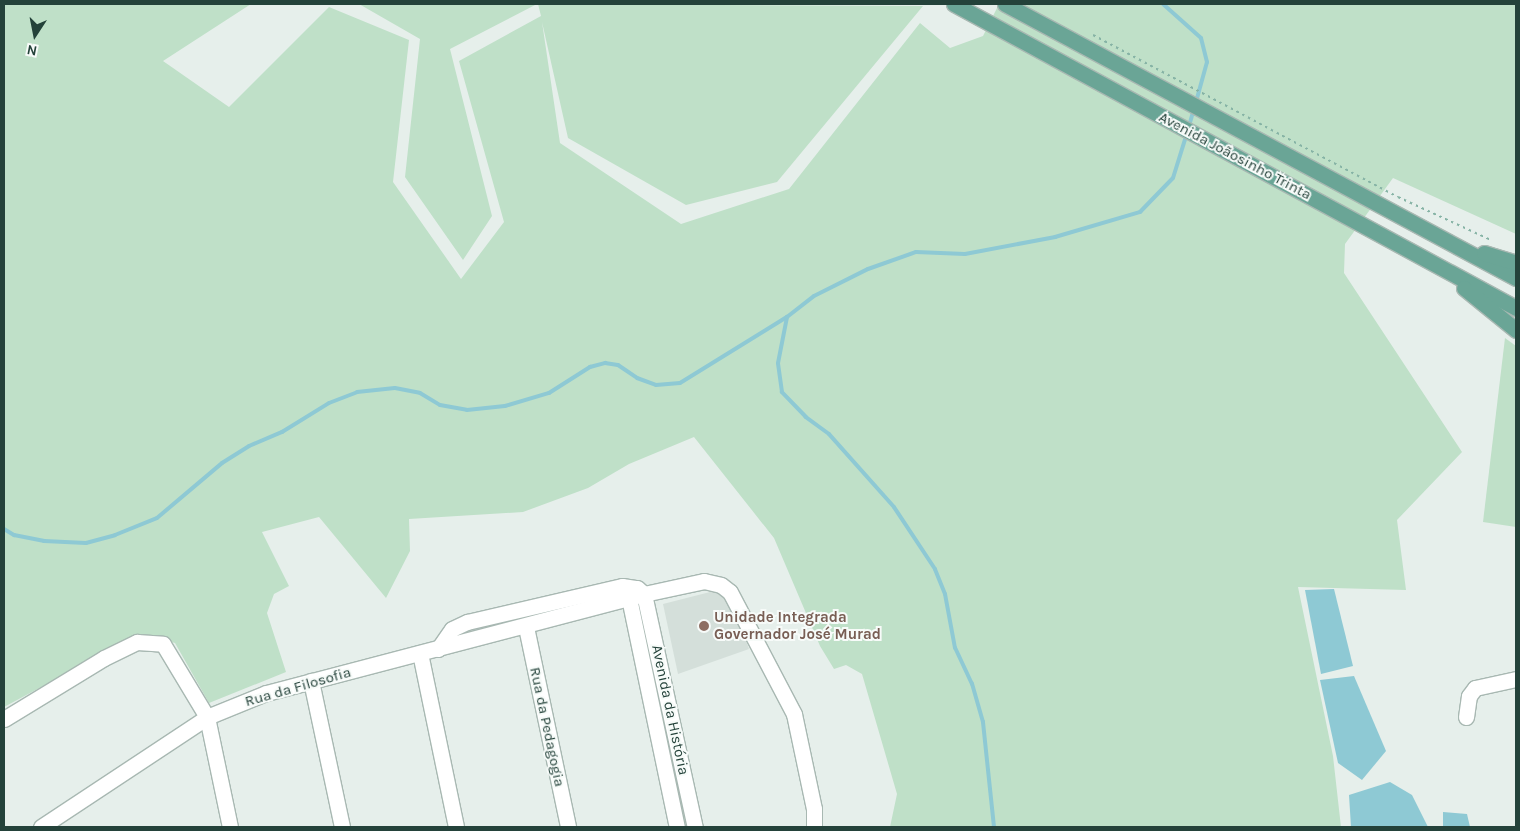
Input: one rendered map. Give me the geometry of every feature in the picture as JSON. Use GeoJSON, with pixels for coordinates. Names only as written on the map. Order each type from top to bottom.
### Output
{"type":"FeatureCollection","features":[{"type":"Feature","properties":{"kind":"main road","name":"Avenida Joãosinho Trinta"},"geometry":{"type":"LineString","coordinates":[[954,4],[1516,308]]}},
{"type":"Feature","properties":{"kind":"main road","name":"Avenida Joãosinho Trinta"},"geometry":{"type":"LineString","coordinates":[[1005,4],[1516,278]]}},
{"type":"Feature","properties":{"kind":"main road"},"geometry":{"type":"LineString","coordinates":[[1453,244],[1516,263]]}},
{"type":"Feature","properties":{"kind":"main road"},"geometry":{"type":"LineString","coordinates":[[1427,260],[1516,330]]}},
{"type":"Feature","properties":{"kind":"street","name":"Rua da Filosofia"},"geometry":{"type":"LineString","coordinates":[[41,827],[207,717],[266,693],[526,627],[644,594],[704,581],[721,584],[730,592],[794,714],[814,809],[814,827]]}},
{"type":"Feature","properties":{"kind":"street"},"geometry":{"type":"LineString","coordinates":[[438,649],[452,629],[467,622],[622,586],[637,588],[644,594]]}},
{"type":"Feature","properties":{"kind":"street","name":"Avenida da História"},"geometry":{"type":"LineString","coordinates":[[644,594],[695,827]]}},
{"type":"Feature","properties":{"kind":"street","name":"Avenida da História"},"geometry":{"type":"LineString","coordinates":[[629,598],[677,827]]}},
{"type":"Feature","properties":{"kind":"street","name":"Rua da Pedagogia"},"geometry":{"type":"LineString","coordinates":[[526,627],[568,827]]}},
{"type":"Feature","properties":{"kind":"street"},"geometry":{"type":"LineString","coordinates":[[4,718],[104,658],[147,640],[156,642],[168,649],[207,717],[230,827]]}},
{"type":"Feature","properties":{"kind":"street"},"geometry":{"type":"LineString","coordinates":[[420,653],[456,827]]}},
{"type":"Feature","properties":{"kind":"street"},"geometry":{"type":"LineString","coordinates":[[1466,716],[1469,696],[1475,688],[1516,679]]}},
{"type":"Feature","properties":{"kind":"street"},"geometry":{"type":"LineString","coordinates":[[310,681],[342,827]]}},
{"type":"Feature","properties":{"kind":"path"},"geometry":{"type":"LineString","coordinates":[[1085,30],[1398,197],[1497,242]]}},
{"type":"Feature","properties":{"kind":"shaded area","name":"Unidade Integrada Governador José Murad"},"geometry":{"type":"Polygon","coordinates":[[[714,591],[729,594],[749,649],[678,674],[663,604],[714,591]]]}},
{"type":"Feature","properties":{"kind":"green space"},"geometry":{"type":"Polygon","coordinates":[[[4,4],[251,4],[163,61],[229,107],[329,7],[409,40],[393,182],[461,279],[504,222],[459,61],[541,16],[538,4],[923,6],[777,182],[686,205],[568,138],[542,22],[560,143],[681,224],[789,189],[920,23],[950,48],[983,36],[999,4],[1516,4],[1516,234],[1393,178],[1345,244],[1344,273],[1462,452],[1397,520],[1406,590],[1298,587],[1333,756],[1341,827],[890,827],[897,794],[862,674],[846,665],[834,669],[820,646],[774,538],[694,437],[629,464],[588,488],[523,512],[409,519],[410,551],[386,598],[319,517],[262,532],[289,586],[274,594],[267,613],[286,672],[209,703],[175,643],[149,635],[127,641],[4,707],[4,4]]]}},
{"type":"Feature","properties":{"kind":"green space"},"geometry":{"type":"Polygon","coordinates":[[[359,4],[537,4],[450,49],[492,216],[463,260],[405,177],[420,39],[359,4]]]}},
{"type":"Feature","properties":{"kind":"green space"},"geometry":{"type":"Polygon","coordinates":[[[1505,338],[1516,346],[1516,527],[1483,522],[1505,338]]]}},
{"type":"Feature","properties":{"kind":"water"},"geometry":{"type":"Polygon","coordinates":[[[1334,589],[1353,666],[1321,674],[1305,590],[1334,589]]]}},
{"type":"Feature","properties":{"kind":"water"},"geometry":{"type":"Polygon","coordinates":[[[1354,676],[1386,751],[1362,780],[1338,763],[1320,680],[1354,676]]]}},
{"type":"Feature","properties":{"kind":"water"},"geometry":{"type":"Polygon","coordinates":[[[1390,782],[1412,795],[1428,827],[1351,827],[1349,795],[1390,782]]]}},
{"type":"Feature","properties":{"kind":"water"},"geometry":{"type":"Polygon","coordinates":[[[1443,812],[1467,814],[1470,827],[1443,827],[1443,812]]]}},
{"type":"Feature","properties":{"kind":"waterway"},"geometry":{"type":"LineString","coordinates":[[1163,4],[1201,38],[1207,62],[1196,102]]}},
{"type":"Feature","properties":{"kind":"waterway"},"geometry":{"type":"LineString","coordinates":[[1189,126],[1194,109]]}},
{"type":"Feature","properties":{"kind":"waterway"},"geometry":{"type":"LineString","coordinates":[[994,827],[983,722],[972,684],[955,648],[945,594],[935,569],[894,507],[829,434],[806,417],[782,392],[778,363],[787,317],[814,296],[868,269],[916,252],[965,254],[1055,237],[1140,212],[1173,178],[1187,133]]}},
{"type":"Feature","properties":{"kind":"waterway"},"geometry":{"type":"LineString","coordinates":[[4,529],[14,535],[44,541],[86,543],[115,535],[157,518],[222,463],[249,446],[282,432],[329,403],[357,392],[395,388],[420,393],[440,405],[467,410],[505,406],[549,393],[590,367],[605,363],[618,365],[637,378],[656,385],[680,383],[787,317]]}},
{"type":"Feature","properties":{"kind":"place","name":"Unidade Integrada Governador José Murad"},"geometry":{"type":"Point","coordinates":[704,626]}}]}
